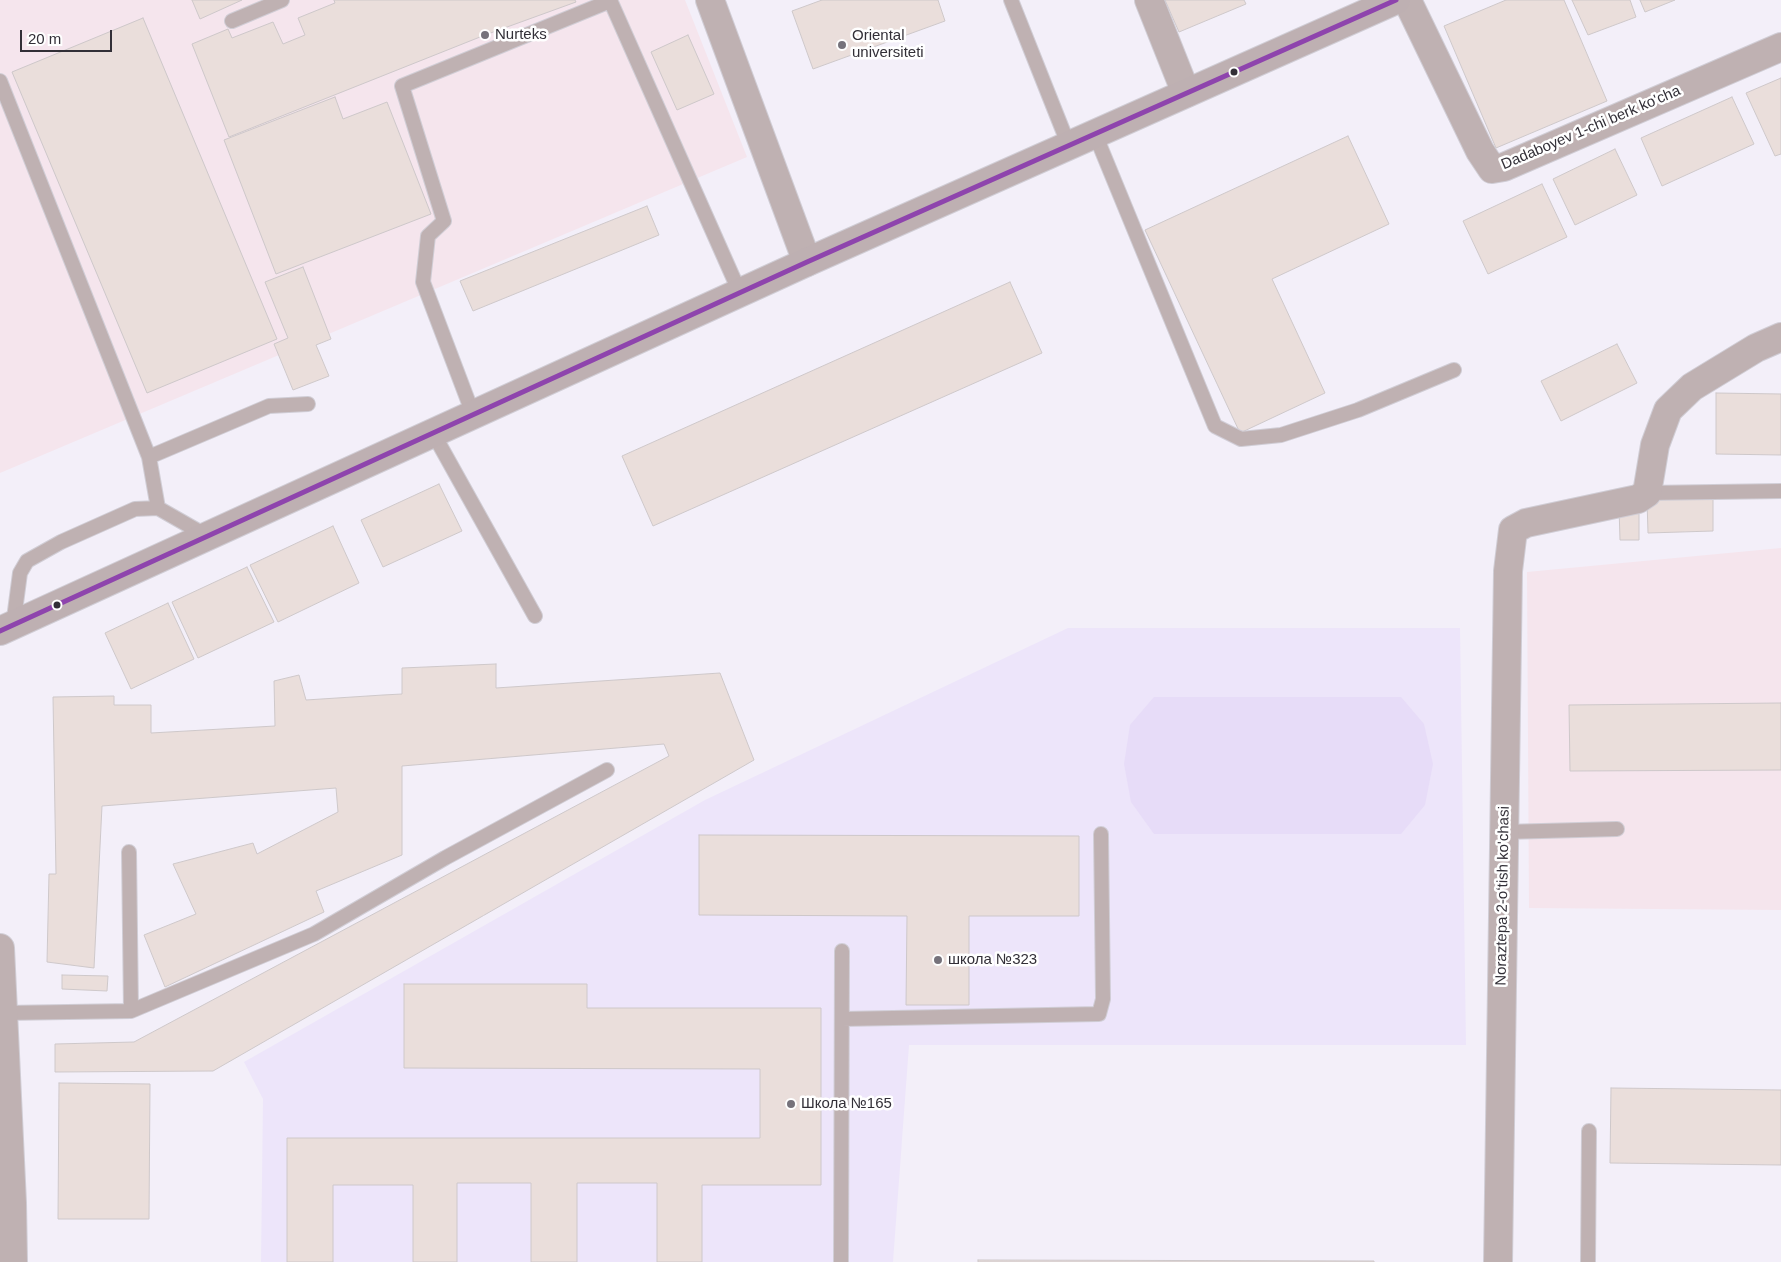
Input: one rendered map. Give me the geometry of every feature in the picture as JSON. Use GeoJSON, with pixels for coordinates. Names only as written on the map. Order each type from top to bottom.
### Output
{"type":"FeatureCollection","features":[{"type":"Feature","properties":{"kind":"main road"},"geometry":{"type":"LineString","coordinates":[[6,628],[807,262],[1396,0]]}},
{"type":"Feature","properties":{"kind":"street"},"geometry":{"type":"LineString","coordinates":[[710,0],[807,262]]}},
{"type":"Feature","properties":{"kind":"street"},"geometry":{"type":"LineString","coordinates":[[1150,0],[1186,93]]}},
{"type":"Feature","properties":{"kind":"street","name":"Dadaboyev 1-chi berk ko'cha"},"geometry":{"type":"LineString","coordinates":[[1407,0],[1480,151],[1492,169],[1504,167],[1781,47]]}},
{"type":"Feature","properties":{"kind":"street"},"geometry":{"type":"LineString","coordinates":[[1647,493],[1655,446],[1668,410],[1692,387],[1756,348],[1781,337]]}},
{"type":"Feature","properties":{"kind":"street","name":"Noraztepa 2-oʻtish ko'chasi"},"geometry":{"type":"LineString","coordinates":[[1498,1262],[1508,571],[1513,530],[1526,523],[1638,499],[1647,493]]}},
{"type":"Feature","properties":{"kind":"street"},"geometry":{"type":"LineString","coordinates":[[0,948],[4,1013],[8,1206],[13,1262]]}},
{"type":"Feature","properties":{"kind":"lane"},"geometry":{"type":"LineString","coordinates":[[232,21],[282,0]]}},
{"type":"Feature","properties":{"kind":"lane"},"geometry":{"type":"LineString","coordinates":[[473,414],[423,282],[428,236],[444,221],[402,86],[610,0],[740,293]]}},
{"type":"Feature","properties":{"kind":"lane"},"geometry":{"type":"LineString","coordinates":[[1011,0],[1069,146]]}},
{"type":"Feature","properties":{"kind":"lane"},"geometry":{"type":"LineString","coordinates":[[0,81],[149,457],[158,508]]}},
{"type":"Feature","properties":{"kind":"lane"},"geometry":{"type":"LineString","coordinates":[[1095,134],[1215,426],[1241,439],[1280,435],[1358,410],[1454,370]]}},
{"type":"Feature","properties":{"kind":"lane"},"geometry":{"type":"LineString","coordinates":[[149,457],[269,406],[308,404]]}},
{"type":"Feature","properties":{"kind":"lane"},"geometry":{"type":"LineString","coordinates":[[433,432],[536,616]]}},
{"type":"Feature","properties":{"kind":"lane"},"geometry":{"type":"LineString","coordinates":[[1647,493],[1781,491]]}},
{"type":"Feature","properties":{"kind":"lane"},"geometry":{"type":"LineString","coordinates":[[6,628],[20,573],[27,560],[62,542],[135,509],[158,508],[207,536]]}},
{"type":"Feature","properties":{"kind":"lane"},"geometry":{"type":"LineString","coordinates":[[4,1013],[131,1011],[314,934],[445,858],[607,770]]}},
{"type":"Feature","properties":{"kind":"lane"},"geometry":{"type":"LineString","coordinates":[[1504,832],[1617,830]]}},
{"type":"Feature","properties":{"kind":"lane"},"geometry":{"type":"LineString","coordinates":[[842,1019],[1098,1014],[1103,999],[1101,834]]}},
{"type":"Feature","properties":{"kind":"lane"},"geometry":{"type":"LineString","coordinates":[[129,852],[131,1011]]}},
{"type":"Feature","properties":{"kind":"lane"},"geometry":{"type":"LineString","coordinates":[[841,1262],[842,951]]}},
{"type":"Feature","properties":{"kind":"lane"},"geometry":{"type":"LineString","coordinates":[[1588,1262],[1589,1131]]}},
{"type":"Feature","properties":{"kind":"shaded area"},"geometry":{"type":"Polygon","coordinates":[[[0,0],[685,0],[747,157],[0,473],[0,0]]]}},
{"type":"Feature","properties":{"kind":"shaded area"},"geometry":{"type":"Polygon","coordinates":[[[1781,548],[1781,910],[1529,908],[1527,572],[1781,548]]]}},
{"type":"Feature","properties":{"kind":"shaded area"},"geometry":{"type":"Polygon","coordinates":[[[1068,628],[1460,628],[1466,1045],[909,1045],[893,1262],[261,1262],[263,1099],[244,1062],[705,800],[1068,628]]]}},
{"type":"Feature","properties":{"kind":"shaded area"},"geometry":{"type":"Polygon","coordinates":[[[1154,697],[1401,697],[1424,724],[1433,764],[1425,805],[1401,834],[1154,834],[1131,802],[1124,764],[1130,725],[1154,697]]]}},
{"type":"Feature","properties":{"kind":"building"},"geometry":{"type":"Polygon","coordinates":[[[192,0],[242,0],[200,19],[192,0]]]}},
{"type":"Feature","properties":{"kind":"building"},"geometry":{"type":"Polygon","coordinates":[[[334,0],[575,0],[576,2],[485,35],[229,137],[192,44],[228,29],[232,38],[273,22],[283,44],[305,35],[298,18],[335,3],[334,0]]]}},
{"type":"Feature","properties":{"kind":"building","name":"Oriental universiteti"},"geometry":{"type":"Polygon","coordinates":[[[822,0],[938,0],[945,21],[813,69],[792,11],[822,0]]]}},
{"type":"Feature","properties":{"kind":"building"},"geometry":{"type":"Polygon","coordinates":[[[1165,0],[1244,0],[1246,4],[1179,32],[1165,0]]]}},
{"type":"Feature","properties":{"kind":"building"},"geometry":{"type":"Polygon","coordinates":[[[1506,0],[1564,0],[1607,101],[1496,148],[1444,26],[1506,0]]]}},
{"type":"Feature","properties":{"kind":"building"},"geometry":{"type":"Polygon","coordinates":[[[1572,0],[1630,0],[1636,17],[1588,35],[1572,0]]]}},
{"type":"Feature","properties":{"kind":"building"},"geometry":{"type":"Polygon","coordinates":[[[1640,0],[1675,0],[1645,12],[1640,0]]]}},
{"type":"Feature","properties":{"kind":"building"},"geometry":{"type":"Polygon","coordinates":[[[143,18],[277,339],[147,393],[12,72],[143,18]]]}},
{"type":"Feature","properties":{"kind":"building"},"geometry":{"type":"Polygon","coordinates":[[[688,35],[714,94],[677,110],[651,52],[688,35]]]}},
{"type":"Feature","properties":{"kind":"building"},"geometry":{"type":"Polygon","coordinates":[[[1781,78],[1781,154],[1775,156],[1746,93],[1781,78]]]}},
{"type":"Feature","properties":{"kind":"building"},"geometry":{"type":"Polygon","coordinates":[[[335,97],[343,119],[387,102],[431,214],[276,274],[224,140],[335,97]]]}},
{"type":"Feature","properties":{"kind":"building"},"geometry":{"type":"Polygon","coordinates":[[[1732,97],[1754,144],[1662,186],[1641,138],[1732,97]]]}},
{"type":"Feature","properties":{"kind":"building"},"geometry":{"type":"Polygon","coordinates":[[[1348,136],[1389,224],[1272,279],[1325,393],[1240,433],[1145,230],[1348,136]]]}},
{"type":"Feature","properties":{"kind":"building"},"geometry":{"type":"Polygon","coordinates":[[[1615,149],[1637,195],[1575,225],[1553,179],[1615,149]]]}},
{"type":"Feature","properties":{"kind":"building"},"geometry":{"type":"Polygon","coordinates":[[[1542,184],[1567,237],[1488,274],[1463,221],[1542,184]]]}},
{"type":"Feature","properties":{"kind":"building"},"geometry":{"type":"Polygon","coordinates":[[[647,206],[659,235],[473,311],[460,281],[647,206]]]}},
{"type":"Feature","properties":{"kind":"building"},"geometry":{"type":"Polygon","coordinates":[[[303,267],[331,339],[316,345],[329,376],[293,390],[274,344],[288,338],[265,282],[303,267]]]}},
{"type":"Feature","properties":{"kind":"building"},"geometry":{"type":"Polygon","coordinates":[[[1010,282],[1042,353],[653,526],[622,456],[1010,282]]]}},
{"type":"Feature","properties":{"kind":"building"},"geometry":{"type":"Polygon","coordinates":[[[1617,344],[1637,383],[1561,421],[1541,381],[1617,344]]]}},
{"type":"Feature","properties":{"kind":"building"},"geometry":{"type":"Polygon","coordinates":[[[1716,393],[1781,394],[1781,455],[1716,454],[1716,393]]]}},
{"type":"Feature","properties":{"kind":"building"},"geometry":{"type":"Polygon","coordinates":[[[439,484],[462,531],[383,567],[361,520],[439,484]]]}},
{"type":"Feature","properties":{"kind":"building"},"geometry":{"type":"Polygon","coordinates":[[[1713,498],[1713,531],[1648,533],[1647,500],[1713,498]]]}},
{"type":"Feature","properties":{"kind":"building"},"geometry":{"type":"Polygon","coordinates":[[[1639,506],[1639,540],[1620,540],[1619,507],[1639,506]]]}},
{"type":"Feature","properties":{"kind":"building"},"geometry":{"type":"Polygon","coordinates":[[[333,526],[359,583],[278,622],[250,565],[333,526]]]}},
{"type":"Feature","properties":{"kind":"building"},"geometry":{"type":"Polygon","coordinates":[[[247,567],[274,622],[198,658],[172,602],[247,567]]]}},
{"type":"Feature","properties":{"kind":"building"},"geometry":{"type":"Polygon","coordinates":[[[168,603],[194,659],[131,689],[105,633],[168,603]]]}},
{"type":"Feature","properties":{"kind":"building"},"geometry":{"type":"Polygon","coordinates":[[[496,664],[496,688],[720,673],[754,760],[213,1071],[55,1072],[55,1044],[134,1042],[669,756],[664,744],[402,766],[402,855],[316,891],[324,912],[165,987],[144,935],[196,914],[173,864],[253,843],[257,854],[338,812],[336,788],[102,806],[94,968],[47,962],[49,874],[56,874],[53,697],[114,696],[114,705],[151,705],[151,733],[275,726],[274,681],[299,675],[306,700],[402,694],[402,668],[496,664]]]}},
{"type":"Feature","properties":{"kind":"building"},"geometry":{"type":"Polygon","coordinates":[[[1781,703],[1781,770],[1570,771],[1569,705],[1781,703]]]}},
{"type":"Feature","properties":{"kind":"building","name":"школа №323"},"geometry":{"type":"Polygon","coordinates":[[[699,835],[1079,836],[1079,916],[969,916],[969,1005],[906,1005],[907,916],[699,915],[699,835]]]}},
{"type":"Feature","properties":{"kind":"building"},"geometry":{"type":"Polygon","coordinates":[[[62,975],[108,976],[107,991],[62,989],[62,975]]]}},
{"type":"Feature","properties":{"kind":"building","name":"Школа №165"},"geometry":{"type":"Polygon","coordinates":[[[404,984],[587,984],[587,1008],[821,1008],[821,1185],[702,1185],[702,1262],[657,1262],[657,1183],[577,1183],[577,1262],[531,1262],[531,1183],[457,1183],[457,1262],[413,1262],[413,1185],[333,1185],[333,1262],[287,1262],[287,1138],[760,1138],[760,1069],[404,1068],[404,984]]]}},
{"type":"Feature","properties":{"kind":"building"},"geometry":{"type":"Polygon","coordinates":[[[59,1083],[150,1084],[149,1219],[58,1219],[59,1083]]]}},
{"type":"Feature","properties":{"kind":"building"},"geometry":{"type":"Polygon","coordinates":[[[1611,1088],[1781,1090],[1781,1165],[1610,1163],[1611,1088]]]}},
{"type":"Feature","properties":{"kind":"building"},"geometry":{"type":"Polygon","coordinates":[[[978,1260],[1374,1261],[1374,1262],[978,1262],[978,1260]]]}},
{"type":"Feature","properties":{"kind":"transit line"},"geometry":{"type":"LineString","coordinates":[[0,631],[807,262],[1396,0]]}},
{"type":"Feature","properties":{"kind":"place","name":"Nurteks"},"geometry":{"type":"Point","coordinates":[485,35]}},
{"type":"Feature","properties":{"kind":"place","name":"Oriental universiteti"},"geometry":{"type":"Point","coordinates":[842,45]}},
{"type":"Feature","properties":{"kind":"place","name":"школа №323"},"geometry":{"type":"Point","coordinates":[938,960]}},
{"type":"Feature","properties":{"kind":"place","name":"Школа №165"},"geometry":{"type":"Point","coordinates":[791,1104]}}]}
